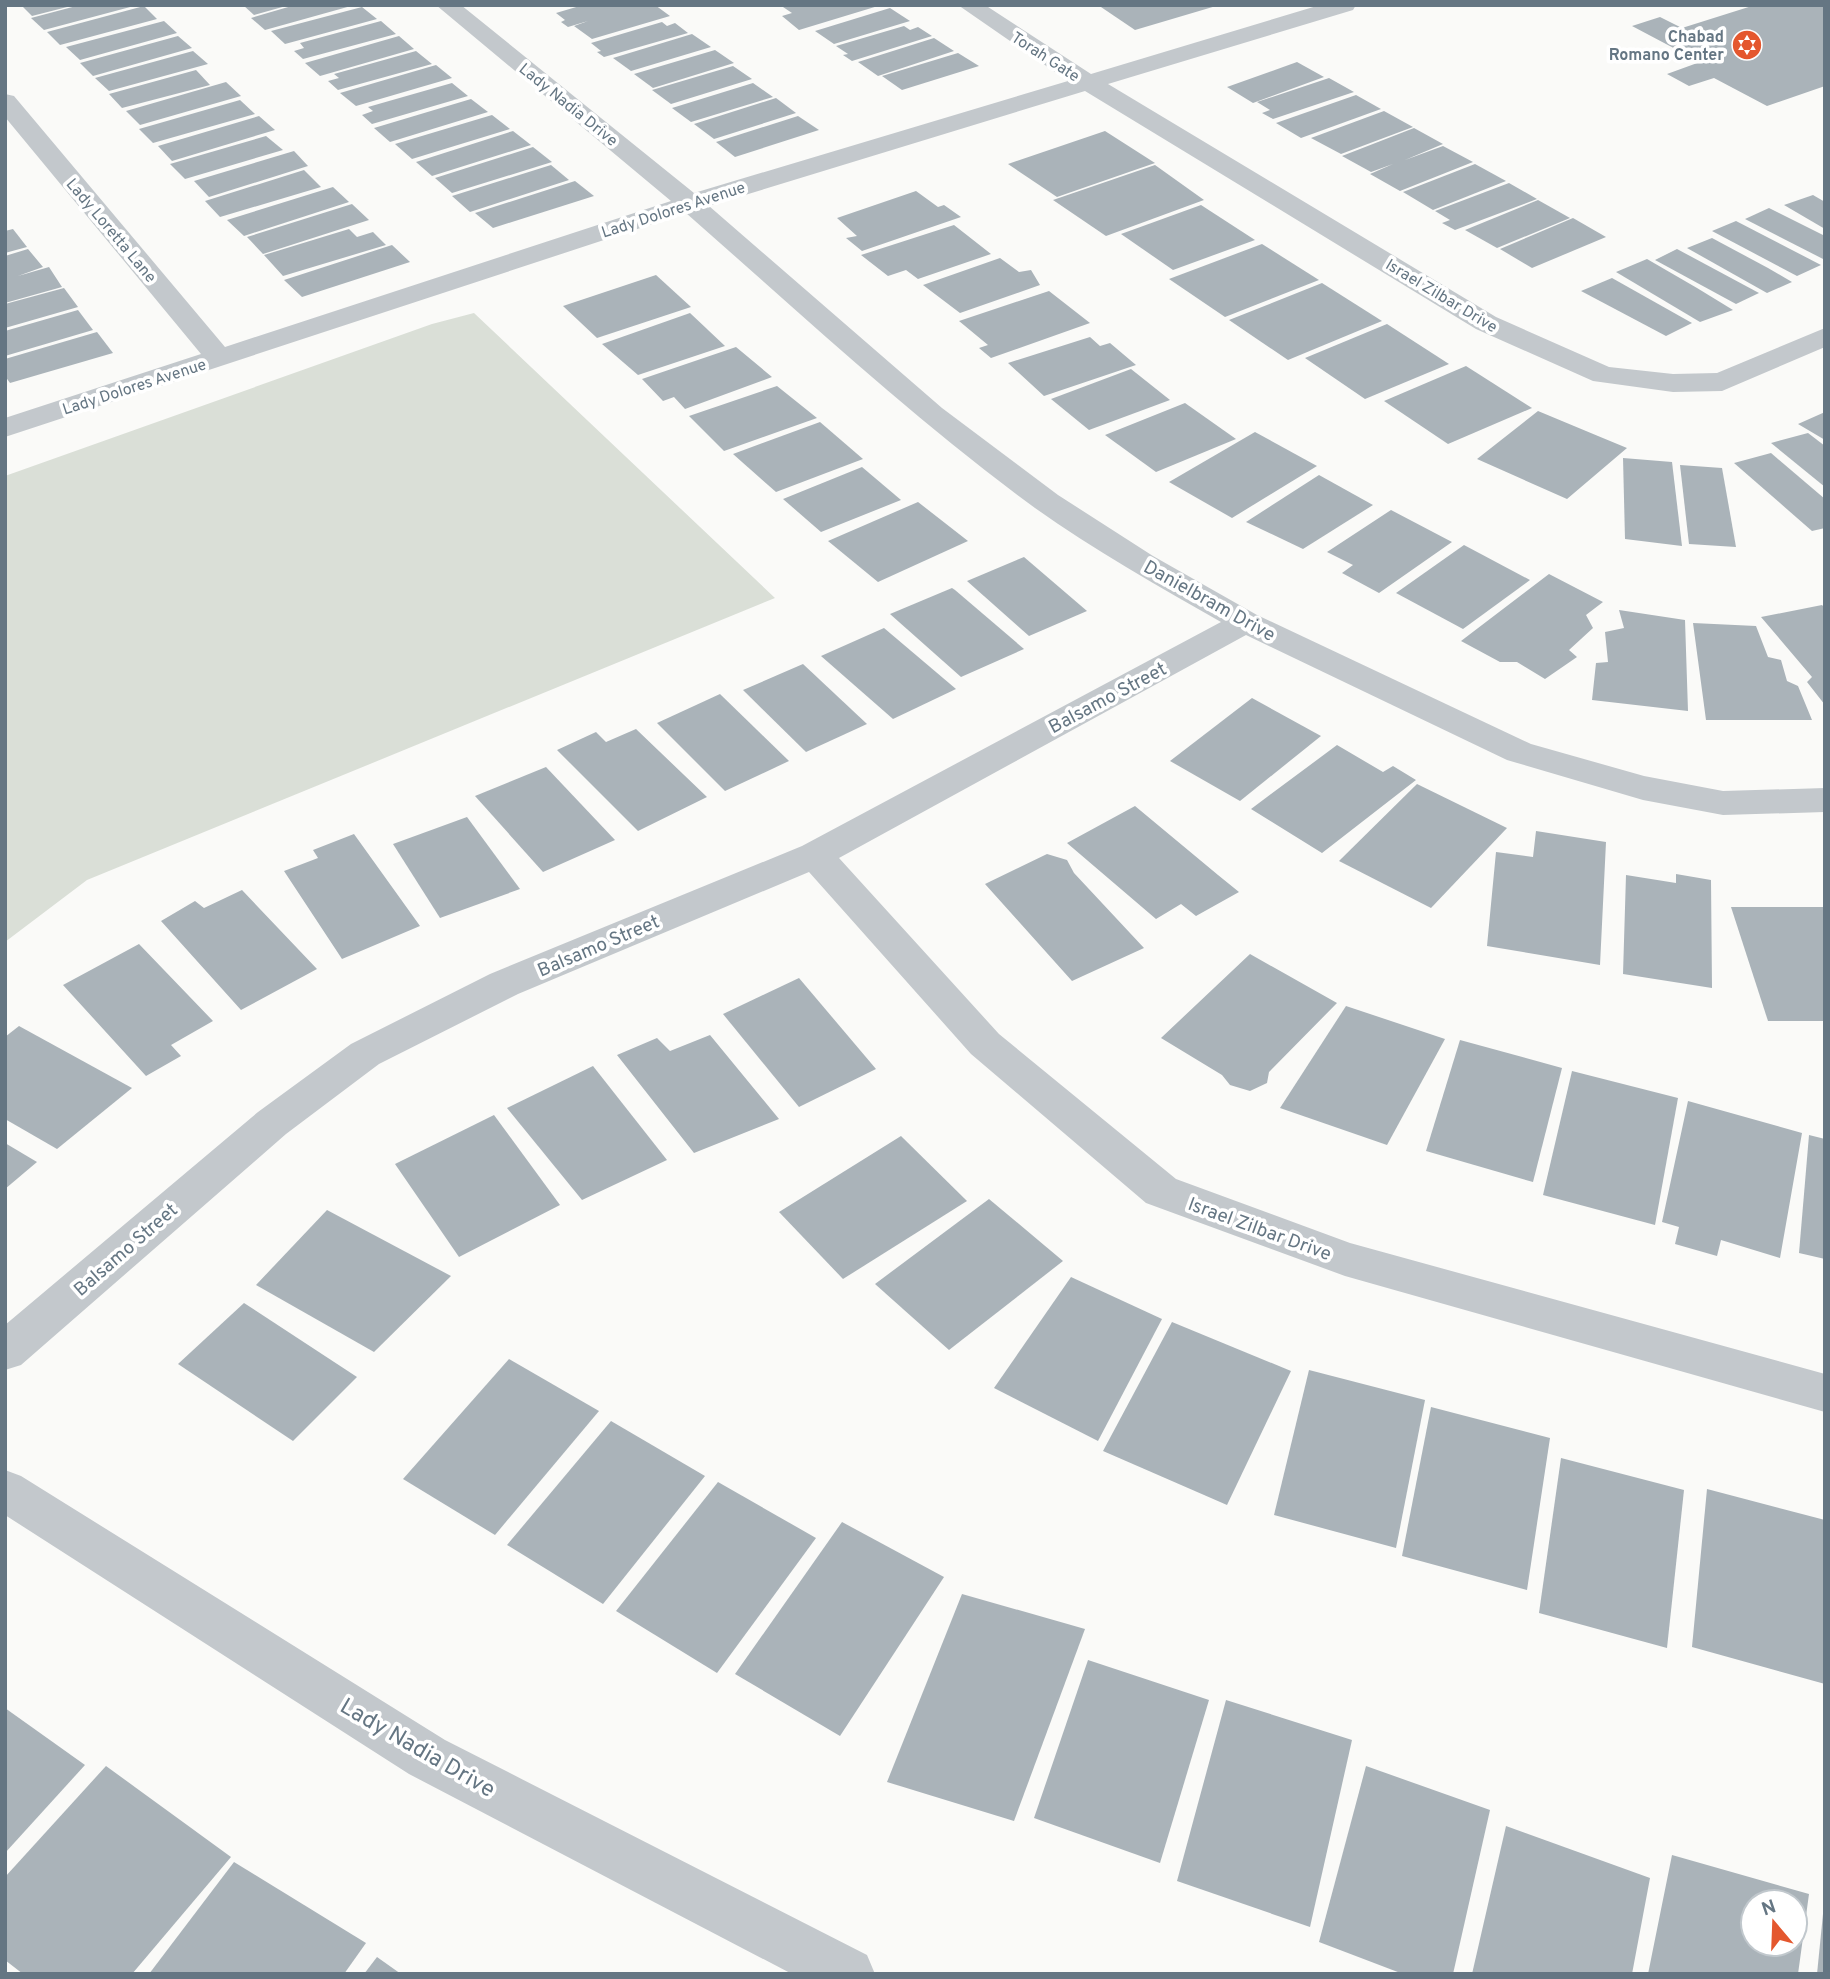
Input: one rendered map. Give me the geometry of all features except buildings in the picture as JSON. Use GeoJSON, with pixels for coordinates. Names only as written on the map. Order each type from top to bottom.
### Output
{"type":"FeatureCollection","features":[{"type":"Feature","properties":{"kind":"street","name":"Lady Nadia Drive"},"geometry":{"type":"LineString","coordinates":[[447,5],[690,203]]}},
{"type":"Feature","properties":{"kind":"street","name":"Torah Gate"},"geometry":{"type":"LineString","coordinates":[[969,5],[1088,83]]}},
{"type":"Feature","properties":{"kind":"street","name":"Lady Dolores Avenue"},"geometry":{"type":"LineString","coordinates":[[5,428],[690,203],[1345,5]]}},
{"type":"Feature","properties":{"kind":"street","name":"Israel Zilbar Drive"},"geometry":{"type":"LineString","coordinates":[[1088,83],[1486,323],[1602,375],[1672,383],[1722,382],[1825,336]]}},
{"type":"Feature","properties":{"kind":"street","name":"Lady Loretta Lane"},"geometry":{"type":"LineString","coordinates":[[5,101],[219,358]]}},
{"type":"Feature","properties":{"kind":"street","name":"Danielbram Drive"},"geometry":{"type":"LineString","coordinates":[[690,203],[932,414],[1047,502],[1142,563],[1245,622],[1519,752],[1643,788],[1723,803],[1825,800]]}},
{"type":"Feature","properties":{"kind":"street","name":"Balsamo Street"},"geometry":{"type":"LineString","coordinates":[[5,1352],[272,1123],[365,1054],[504,984],[815,855],[1245,622]]}},
{"type":"Feature","properties":{"kind":"street","name":"Israel Zilbar Drive"},"geometry":{"type":"LineString","coordinates":[[815,855],[985,1044],[1161,1191],[1345,1259],[1825,1393]]}},
{"type":"Feature","properties":{"kind":"street","name":"Lady Nadia Drive"},"geometry":{"type":"LineString","coordinates":[[5,1490],[426,1757],[848,1974]]}},
{"type":"Feature","properties":{"kind":"shaded area"},"geometry":{"type":"Polygon","coordinates":[[[474,313],[775,598],[87,880],[5,942],[5,476],[432,324],[474,313]]]}},
{"type":"Feature","properties":{"kind":"place","name":"Chabad Romano Center"},"geometry":{"type":"Point","coordinates":[1747,45]}}]}
